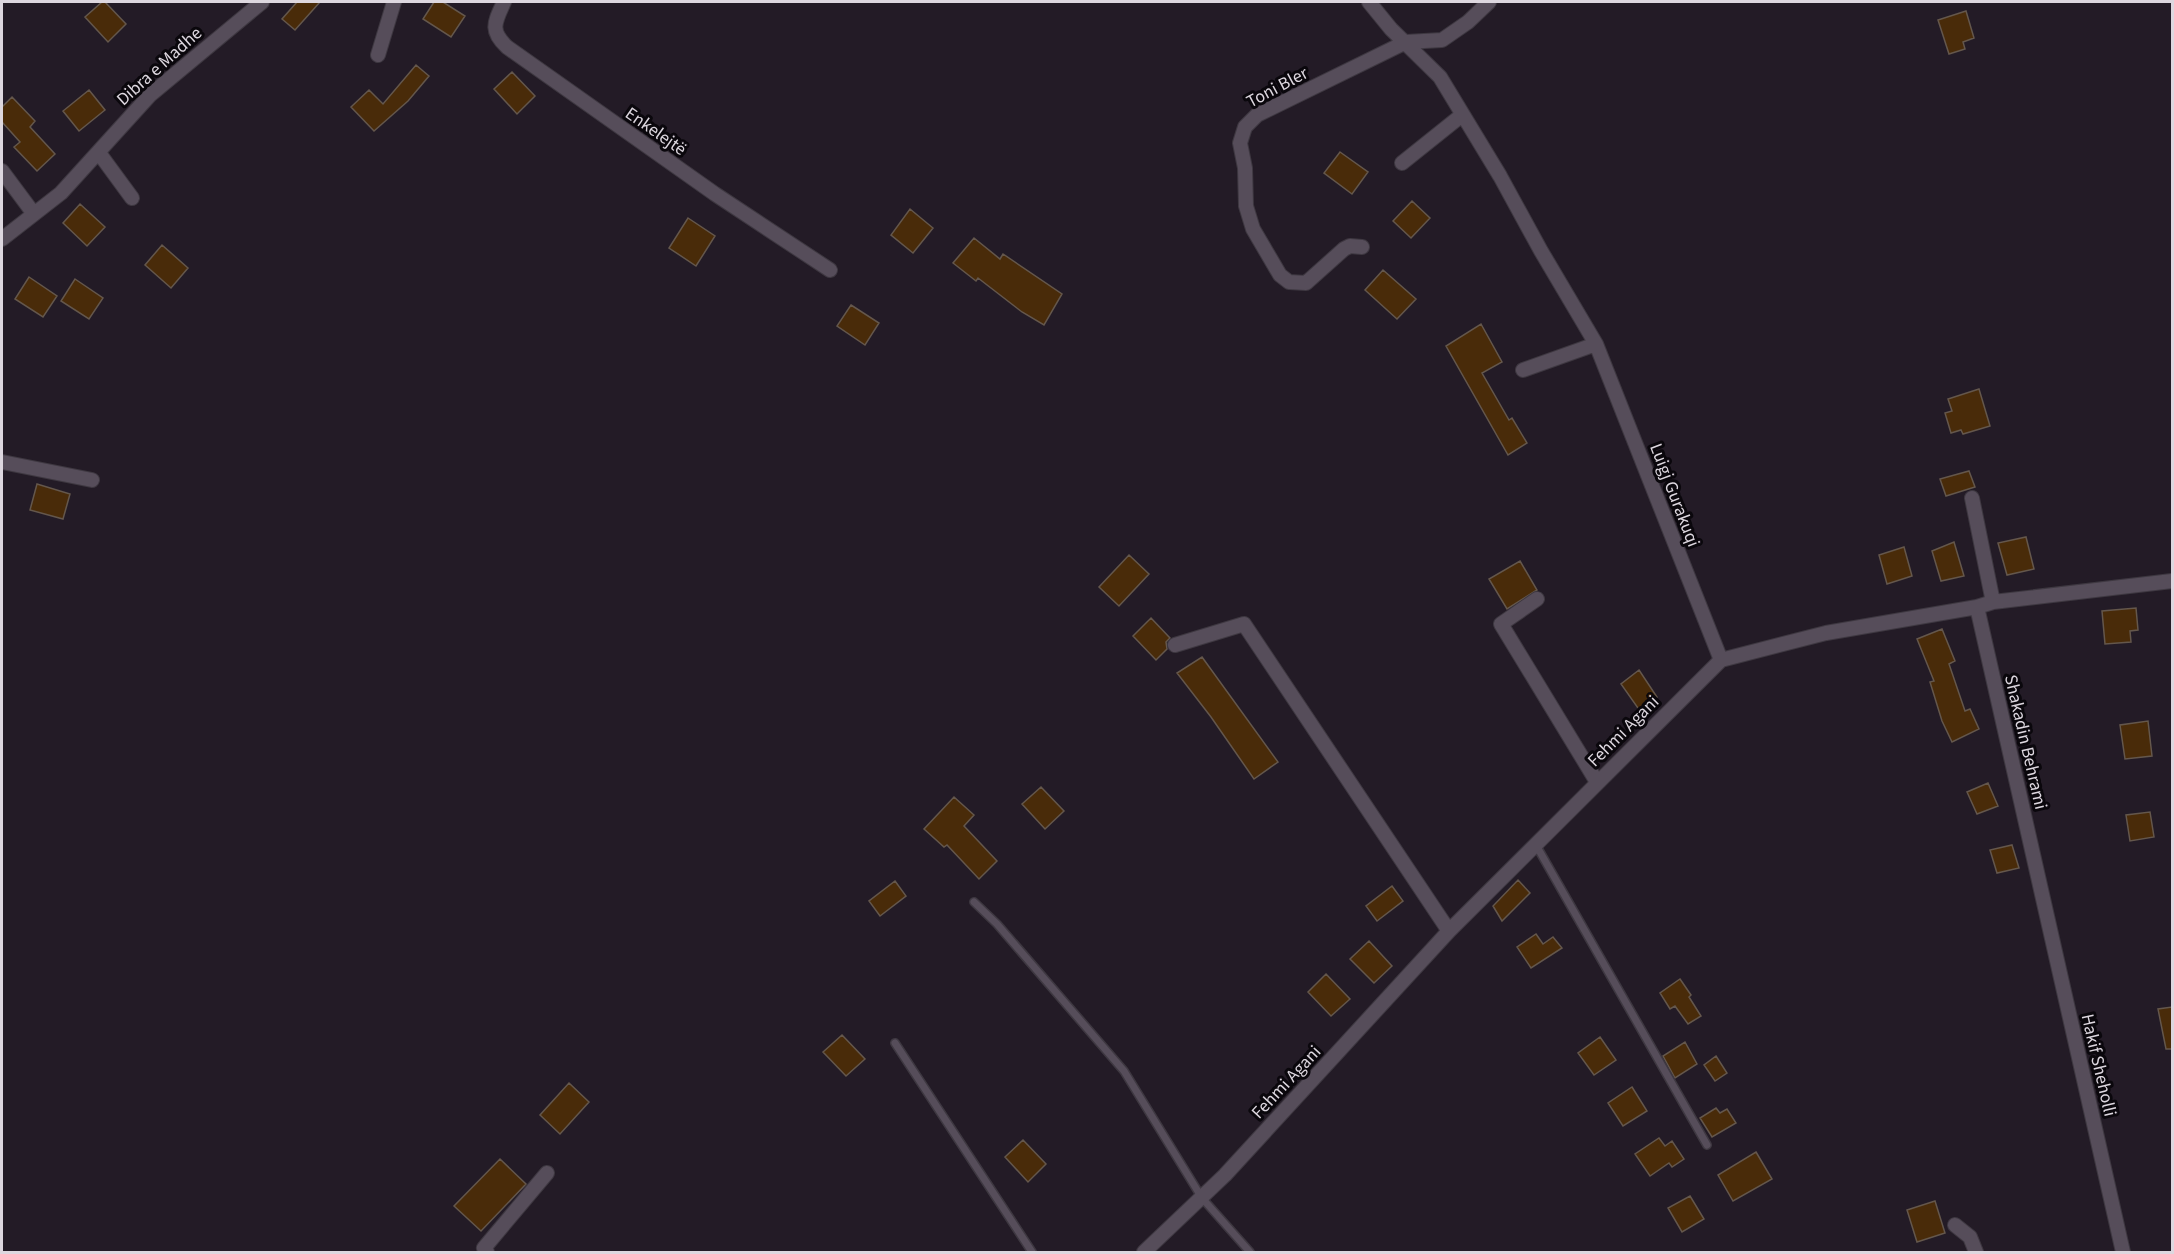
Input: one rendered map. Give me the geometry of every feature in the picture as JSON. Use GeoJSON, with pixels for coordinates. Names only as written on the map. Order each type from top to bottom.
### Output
{"type":"FeatureCollection","features":[{"type":"Feature","properties":{"kind":"street","name":"Dibra e Madhe"},"geometry":{"type":"LineString","coordinates":[[2,240],[61,193],[150,95],[262,2]]}},
{"type":"Feature","properties":{"kind":"street"},"geometry":{"type":"LineString","coordinates":[[378,55],[394,2]]}},
{"type":"Feature","properties":{"kind":"street","name":"Enkelejtë"},"geometry":{"type":"LineString","coordinates":[[504,2],[494,26],[496,35],[507,47],[715,194],[831,270]]}},
{"type":"Feature","properties":{"kind":"street","name":"Luigj Gurakuqi"},"geometry":{"type":"LineString","coordinates":[[1369,2],[1391,29],[1440,77],[1500,176],[1596,344],[1721,660]]}},
{"type":"Feature","properties":{"kind":"street"},"geometry":{"type":"LineString","coordinates":[[1430,66],[1432,56],[1442,40],[1468,22],[1489,2]]}},
{"type":"Feature","properties":{"kind":"street","name":"Toni Bler"},"geometry":{"type":"LineString","coordinates":[[1362,247],[1344,249],[1306,283],[1295,284],[1284,280],[1250,219],[1246,206],[1245,168],[1240,143],[1242,135],[1250,120],[1257,115],[1406,42],[1442,40]]}},
{"type":"Feature","properties":{"kind":"street"},"geometry":{"type":"LineString","coordinates":[[1402,163],[1462,115]]}},
{"type":"Feature","properties":{"kind":"street"},"geometry":{"type":"LineString","coordinates":[[86,165],[99,153],[132,198]]}},
{"type":"Feature","properties":{"kind":"street"},"geometry":{"type":"LineString","coordinates":[[2,171],[34,214]]}},
{"type":"Feature","properties":{"kind":"street"},"geometry":{"type":"LineString","coordinates":[[1523,370],[1596,344]]}},
{"type":"Feature","properties":{"kind":"street"},"geometry":{"type":"LineString","coordinates":[[2,462],[92,480]]}},
{"type":"Feature","properties":{"kind":"street"},"geometry":{"type":"LineString","coordinates":[[1972,498],[1993,602]]}},
{"type":"Feature","properties":{"kind":"street"},"geometry":{"type":"LineString","coordinates":[[1721,660],[1826,633],[1977,607],[1993,602],[2171,585]]}},
{"type":"Feature","properties":{"kind":"street"},"geometry":{"type":"LineString","coordinates":[[1537,599],[1501,624],[1597,782]]}},
{"type":"Feature","properties":{"kind":"street","name":"Shakadin Behrami"},"geometry":{"type":"LineString","coordinates":[[1977,607],[2039,885]]}},
{"type":"Feature","properties":{"kind":"street"},"geometry":{"type":"LineString","coordinates":[[1175,645],[1244,624],[1449,931]]}},
{"type":"Feature","properties":{"kind":"street","name":"Fehmi Agani"},"geometry":{"type":"LineString","coordinates":[[1144,1252],[1202,1198],[1449,931],[1721,660]]}},
{"type":"Feature","properties":{"kind":"street","name":"Hakif Sheholli"},"geometry":{"type":"LineString","coordinates":[[2039,885],[2123,1252]]}},
{"type":"Feature","properties":{"kind":"street"},"geometry":{"type":"LineString","coordinates":[[486,1252],[484,1248],[547,1173]]}},
{"type":"Feature","properties":{"kind":"street"},"geometry":{"type":"LineString","coordinates":[[1954,1225],[1970,1237],[1976,1252]]}},
{"type":"Feature","properties":{"kind":"lane"},"geometry":{"type":"LineString","coordinates":[[1535,843],[1707,1145]]}},
{"type":"Feature","properties":{"kind":"lane"},"geometry":{"type":"LineString","coordinates":[[974,902],[997,924],[1124,1071],[1202,1198],[1250,1252]]}},
{"type":"Feature","properties":{"kind":"lane"},"geometry":{"type":"LineString","coordinates":[[895,1043],[1032,1252]]}},
{"type":"Feature","properties":{"kind":"building"},"geometry":{"type":"Polygon","coordinates":[[[105,2],[126,24],[108,42],[85,17],[105,2]]]}},
{"type":"Feature","properties":{"kind":"building"},"geometry":{"type":"Polygon","coordinates":[[[297,2],[320,2],[295,30],[282,19],[297,2]]]}},
{"type":"Feature","properties":{"kind":"building"},"geometry":{"type":"Polygon","coordinates":[[[434,2],[443,2],[465,16],[451,37],[423,19],[434,2]]]}},
{"type":"Feature","properties":{"kind":"building"},"geometry":{"type":"Polygon","coordinates":[[[1966,11],[1974,38],[1963,42],[1965,49],[1949,54],[1938,20],[1966,11]]]}},
{"type":"Feature","properties":{"kind":"building"},"geometry":{"type":"Polygon","coordinates":[[[416,65],[429,76],[408,101],[374,131],[351,107],[369,90],[383,104],[416,65]]]}},
{"type":"Feature","properties":{"kind":"building"},"geometry":{"type":"Polygon","coordinates":[[[512,72],[535,96],[517,114],[494,89],[512,72]]]}},
{"type":"Feature","properties":{"kind":"building"},"geometry":{"type":"Polygon","coordinates":[[[89,90],[105,110],[79,131],[63,111],[89,90]]]}},
{"type":"Feature","properties":{"kind":"building"},"geometry":{"type":"Polygon","coordinates":[[[12,97],[35,121],[30,127],[55,154],[37,171],[14,147],[20,142],[2,122],[2,107],[12,97]]]}},
{"type":"Feature","properties":{"kind":"building"},"geometry":{"type":"Polygon","coordinates":[[[1340,152],[1368,172],[1352,194],[1324,173],[1340,152]]]}},
{"type":"Feature","properties":{"kind":"building"},"geometry":{"type":"Polygon","coordinates":[[[1412,201],[1430,218],[1411,238],[1393,221],[1412,201]]]}},
{"type":"Feature","properties":{"kind":"building"},"geometry":{"type":"Polygon","coordinates":[[[80,204],[105,227],[87,246],[63,223],[80,204]]]}},
{"type":"Feature","properties":{"kind":"building"},"geometry":{"type":"Polygon","coordinates":[[[910,209],[933,228],[913,253],[891,235],[910,209]]]}},
{"type":"Feature","properties":{"kind":"building"},"geometry":{"type":"Polygon","coordinates":[[[688,218],[715,236],[696,266],[669,248],[688,218]]]}},
{"type":"Feature","properties":{"kind":"building"},"geometry":{"type":"Polygon","coordinates":[[[974,238],[1000,259],[1003,254],[1062,294],[1044,325],[1022,312],[978,278],[976,281],[953,263],[974,238]]]}},
{"type":"Feature","properties":{"kind":"building"},"geometry":{"type":"Polygon","coordinates":[[[162,245],[188,268],[171,288],[145,265],[162,245]]]}},
{"type":"Feature","properties":{"kind":"building"},"geometry":{"type":"Polygon","coordinates":[[[1383,270],[1416,299],[1397,319],[1365,290],[1383,270]]]}},
{"type":"Feature","properties":{"kind":"building"},"geometry":{"type":"Polygon","coordinates":[[[29,277],[57,296],[43,317],[15,299],[29,277]]]}},
{"type":"Feature","properties":{"kind":"building"},"geometry":{"type":"Polygon","coordinates":[[[75,279],[103,298],[89,319],[61,301],[75,279]]]}},
{"type":"Feature","properties":{"kind":"building"},"geometry":{"type":"Polygon","coordinates":[[[851,305],[879,323],[865,345],[837,326],[851,305]]]}},
{"type":"Feature","properties":{"kind":"building"},"geometry":{"type":"Polygon","coordinates":[[[1481,324],[1502,362],[1482,373],[1509,420],[1512,418],[1527,443],[1508,455],[1446,346],[1481,324]]]}},
{"type":"Feature","properties":{"kind":"building"},"geometry":{"type":"Polygon","coordinates":[[[1979,389],[1990,426],[1963,434],[1961,430],[1951,433],[1945,413],[1952,411],[1948,399],[1979,389]]]}},
{"type":"Feature","properties":{"kind":"building"},"geometry":{"type":"Polygon","coordinates":[[[1969,471],[1975,487],[1946,496],[1940,479],[1969,471]]]}},
{"type":"Feature","properties":{"kind":"building"},"geometry":{"type":"Polygon","coordinates":[[[37,484],[70,494],[63,519],[30,510],[37,484]]]}},
{"type":"Feature","properties":{"kind":"building"},"geometry":{"type":"Polygon","coordinates":[[[2026,537],[2034,569],[2007,575],[1998,543],[2026,537]]]}},
{"type":"Feature","properties":{"kind":"building"},"geometry":{"type":"Polygon","coordinates":[[[1954,542],[1964,576],[1941,581],[1932,551],[1954,542]]]}},
{"type":"Feature","properties":{"kind":"building"},"geometry":{"type":"Polygon","coordinates":[[[1904,547],[1912,576],[1887,584],[1879,555],[1904,547]]]}},
{"type":"Feature","properties":{"kind":"building"},"geometry":{"type":"Polygon","coordinates":[[[1129,555],[1149,574],[1119,606],[1099,587],[1129,555]]]}},
{"type":"Feature","properties":{"kind":"building"},"geometry":{"type":"Polygon","coordinates":[[[1520,561],[1537,590],[1507,609],[1489,579],[1520,561]]]}},
{"type":"Feature","properties":{"kind":"building"},"geometry":{"type":"Polygon","coordinates":[[[2136,608],[2138,630],[2130,631],[2131,642],[2105,644],[2102,611],[2136,608]]]}},
{"type":"Feature","properties":{"kind":"building"},"geometry":{"type":"Polygon","coordinates":[[[1151,618],[1170,638],[1166,642],[1167,649],[1156,660],[1133,636],[1151,618]]]}},
{"type":"Feature","properties":{"kind":"building"},"geometry":{"type":"Polygon","coordinates":[[[1942,629],[1955,661],[1949,664],[1965,711],[1970,709],[1979,729],[1952,742],[1942,721],[1930,682],[1934,681],[1917,639],[1942,629]]]}},
{"type":"Feature","properties":{"kind":"building"},"geometry":{"type":"Polygon","coordinates":[[[1202,657],[1278,762],[1254,779],[1177,673],[1202,657]]]}},
{"type":"Feature","properties":{"kind":"building"},"geometry":{"type":"Polygon","coordinates":[[[1639,670],[1657,697],[1640,711],[1621,684],[1639,670]]]}},
{"type":"Feature","properties":{"kind":"building"},"geometry":{"type":"Polygon","coordinates":[[[2148,721],[2152,756],[2125,759],[2120,725],[2148,721]]]}},
{"type":"Feature","properties":{"kind":"building"},"geometry":{"type":"Polygon","coordinates":[[[1988,783],[1998,806],[1977,814],[1967,792],[1988,783]]]}},
{"type":"Feature","properties":{"kind":"building"},"geometry":{"type":"Polygon","coordinates":[[[1041,787],[1064,811],[1045,829],[1022,804],[1041,787]]]}},
{"type":"Feature","properties":{"kind":"building"},"geometry":{"type":"Polygon","coordinates":[[[954,797],[974,815],[964,826],[997,861],[979,879],[947,845],[944,847],[924,829],[954,797]]]}},
{"type":"Feature","properties":{"kind":"building"},"geometry":{"type":"Polygon","coordinates":[[[2150,812],[2154,837],[2130,841],[2126,815],[2150,812]]]}},
{"type":"Feature","properties":{"kind":"building"},"geometry":{"type":"Polygon","coordinates":[[[2012,845],[2019,868],[1997,873],[1990,850],[2012,845]]]}},
{"type":"Feature","properties":{"kind":"building"},"geometry":{"type":"Polygon","coordinates":[[[1518,880],[1530,893],[1502,921],[1493,906],[1518,880]]]}},
{"type":"Feature","properties":{"kind":"building"},"geometry":{"type":"Polygon","coordinates":[[[895,881],[906,896],[880,916],[869,901],[895,881]]]}},
{"type":"Feature","properties":{"kind":"building"},"geometry":{"type":"Polygon","coordinates":[[[1392,886],[1403,901],[1377,921],[1366,906],[1392,886]]]}},
{"type":"Feature","properties":{"kind":"building"},"geometry":{"type":"Polygon","coordinates":[[[1536,934],[1543,944],[1553,937],[1562,948],[1531,968],[1517,947],[1536,934]]]}},
{"type":"Feature","properties":{"kind":"building"},"geometry":{"type":"Polygon","coordinates":[[[1369,941],[1392,966],[1374,983],[1350,959],[1369,941]]]}},
{"type":"Feature","properties":{"kind":"building"},"geometry":{"type":"Polygon","coordinates":[[[1326,974],[1350,999],[1331,1016],[1308,992],[1326,974]]]}},
{"type":"Feature","properties":{"kind":"building"},"geometry":{"type":"Polygon","coordinates":[[[1680,979],[1701,1016],[1688,1024],[1675,1006],[1670,1009],[1660,993],[1680,979]]]}},
{"type":"Feature","properties":{"kind":"building"},"geometry":{"type":"Polygon","coordinates":[[[2172,1007],[2172,1049],[2166,1049],[2158,1009],[2172,1007]]]}},
{"type":"Feature","properties":{"kind":"building"},"geometry":{"type":"Polygon","coordinates":[[[842,1035],[865,1059],[846,1076],[823,1052],[842,1035]]]}},
{"type":"Feature","properties":{"kind":"building"},"geometry":{"type":"Polygon","coordinates":[[[1600,1037],[1616,1060],[1594,1075],[1578,1053],[1600,1037]]]}},
{"type":"Feature","properties":{"kind":"building"},"geometry":{"type":"Polygon","coordinates":[[[1685,1042],[1697,1064],[1675,1078],[1663,1056],[1685,1042]]]}},
{"type":"Feature","properties":{"kind":"building"},"geometry":{"type":"Polygon","coordinates":[[[1716,1056],[1727,1073],[1715,1081],[1704,1065],[1716,1056]]]}},
{"type":"Feature","properties":{"kind":"building"},"geometry":{"type":"Polygon","coordinates":[[[569,1083],[589,1102],[560,1134],[540,1115],[569,1083]]]}},
{"type":"Feature","properties":{"kind":"building"},"geometry":{"type":"Polygon","coordinates":[[[1632,1087],[1647,1111],[1623,1126],[1608,1103],[1632,1087]]]}},
{"type":"Feature","properties":{"kind":"building"},"geometry":{"type":"Polygon","coordinates":[[[1716,1108],[1720,1113],[1727,1109],[1736,1123],[1712,1137],[1700,1118],[1716,1108]]]}},
{"type":"Feature","properties":{"kind":"building"},"geometry":{"type":"Polygon","coordinates":[[[1659,1138],[1665,1146],[1672,1141],[1684,1159],[1672,1167],[1669,1163],[1650,1176],[1635,1154],[1659,1138]]]}},
{"type":"Feature","properties":{"kind":"building"},"geometry":{"type":"Polygon","coordinates":[[[1023,1140],[1046,1164],[1028,1182],[1005,1157],[1023,1140]]]}},
{"type":"Feature","properties":{"kind":"building"},"geometry":{"type":"Polygon","coordinates":[[[1756,1152],[1772,1179],[1733,1201],[1718,1175],[1756,1152]]]}},
{"type":"Feature","properties":{"kind":"building"},"geometry":{"type":"Polygon","coordinates":[[[500,1159],[526,1184],[481,1231],[454,1206],[500,1159]]]}},
{"type":"Feature","properties":{"kind":"building"},"geometry":{"type":"Polygon","coordinates":[[[1690,1196],[1704,1219],[1682,1232],[1668,1208],[1690,1196]]]}},
{"type":"Feature","properties":{"kind":"building"},"geometry":{"type":"Polygon","coordinates":[[[1935,1201],[1945,1233],[1917,1242],[1907,1210],[1935,1201]]]}}]}
